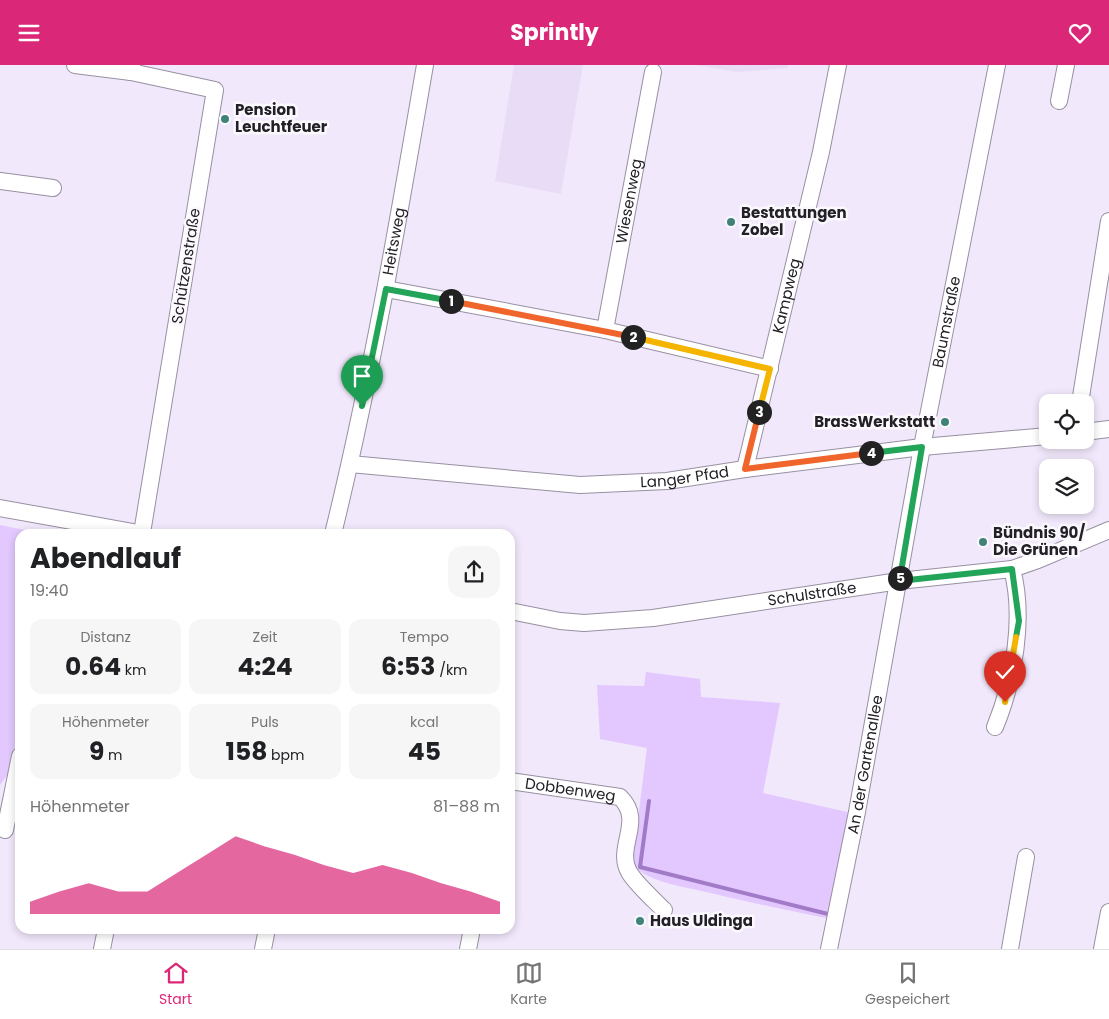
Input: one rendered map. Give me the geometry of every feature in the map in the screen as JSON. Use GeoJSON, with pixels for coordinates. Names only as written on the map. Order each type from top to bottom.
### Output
{"type":"FeatureCollection","features":[{"type":"Feature","properties":{"kind":"street"},"geometry":{"type":"LineString","coordinates":[[75,65],[131,69]]}},
{"type":"Feature","properties":{"kind":"street","name":"Heitsweg"},"geometry":{"type":"LineString","coordinates":[[334,529],[350,464],[386,289],[425,65]]}},
{"type":"Feature","properties":{"kind":"street","name":"Kampweg"},"geometry":{"type":"LineString","coordinates":[[745,469],[821,152],[838,65]]}},
{"type":"Feature","properties":{"kind":"street","name":"Baumstraße"},"geometry":{"type":"LineString","coordinates":[[899,581],[922,447],[997,65]]}},
{"type":"Feature","properties":{"kind":"street"},"geometry":{"type":"LineString","coordinates":[[1059,101],[1066,65]]}},
{"type":"Feature","properties":{"kind":"street","name":"Schützenstraße"},"geometry":{"type":"LineString","coordinates":[[131,69],[214,90],[144,529]]}},
{"type":"Feature","properties":{"kind":"street","name":"Wiesenweg"},"geometry":{"type":"LineString","coordinates":[[605,330],[653,72]]}},
{"type":"Feature","properties":{"kind":"street"},"geometry":{"type":"LineString","coordinates":[[0,181],[53,188]]}},
{"type":"Feature","properties":{"kind":"street"},"geometry":{"type":"LineString","coordinates":[[1081,394],[1109,221]]}},
{"type":"Feature","properties":{"kind":"street"},"geometry":{"type":"LineString","coordinates":[[386,289],[605,330],[770,369]]}},
{"type":"Feature","properties":{"kind":"street"},"geometry":{"type":"LineString","coordinates":[[1094,431],[1109,429]]}},
{"type":"Feature","properties":{"kind":"street","name":"Langer Pfad"},"geometry":{"type":"LineString","coordinates":[[350,464],[580,485],[667,481],[745,469],[922,447],[1039,436]]}},
{"type":"Feature","properties":{"kind":"street"},"geometry":{"type":"LineString","coordinates":[[0,508],[63,527],[86,529]]}},
{"type":"Feature","properties":{"kind":"street","name":"Schulstraße"},"geometry":{"type":"LineString","coordinates":[[515,612],[560,621],[607,623],[899,581],[1012,569],[1109,531]]}},
{"type":"Feature","properties":{"kind":"street"},"geometry":{"type":"LineString","coordinates":[[995,727],[1005,702],[1019,621],[1012,569]]}},
{"type":"Feature","properties":{"kind":"street","name":"An der Gartenallee"},"geometry":{"type":"LineString","coordinates":[[829,949],[857,812],[899,581]]}},
{"type":"Feature","properties":{"kind":"street","name":"Dobbenweg"},"geometry":{"type":"LineString","coordinates":[[515,782],[620,797],[628,804],[631,812],[626,853],[629,872],[664,910]]}},
{"type":"Feature","properties":{"kind":"street"},"geometry":{"type":"LineString","coordinates":[[8,831],[15,787]]}},
{"type":"Feature","properties":{"kind":"street"},"geometry":{"type":"LineString","coordinates":[[1010,949],[1026,857]]}},
{"type":"Feature","properties":{"kind":"street"},"geometry":{"type":"LineString","coordinates":[[1102,949],[1109,912]]}},
{"type":"Feature","properties":{"kind":"street"},"geometry":{"type":"LineString","coordinates":[[102,949],[105,934]]}},
{"type":"Feature","properties":{"kind":"street"},"geometry":{"type":"LineString","coordinates":[[263,949],[266,934]]}},
{"type":"Feature","properties":{"kind":"street"},"geometry":{"type":"LineString","coordinates":[[468,949],[471,934]]}},
{"type":"Feature","properties":{"kind":"shaded area"},"geometry":{"type":"Polygon","coordinates":[[[514,65],[583,65],[561,194],[495,181],[514,65]]]}},
{"type":"Feature","properties":{"kind":"shaded area"},"geometry":{"type":"Polygon","coordinates":[[[696,65],[788,65],[788,68],[737,72],[696,65]]]}},
{"type":"Feature","properties":{"kind":"shaded area"},"geometry":{"type":"Polygon","coordinates":[[[0,525],[20,529],[15,529],[15,747],[11,770],[0,785],[0,525]]]}},
{"type":"Feature","properties":{"kind":"shaded area"},"geometry":{"type":"Polygon","coordinates":[[[646,672],[700,679],[701,697],[780,703],[763,793],[856,814],[831,919],[667,883],[648,876],[632,865],[647,748],[600,739],[597,685],[644,686],[646,672]]]}},
{"type":"Feature","properties":{"kind":"waterway"},"geometry":{"type":"LineString","coordinates":[[649,801],[640,867],[828,914]]}},
{"type":"Feature","properties":{"kind":"place","name":"Pension Leuchtfeuer"},"geometry":{"type":"Point","coordinates":[225,119]}},
{"type":"Feature","properties":{"kind":"place","name":"Bestattungen Zobel"},"geometry":{"type":"Point","coordinates":[731,222]}},
{"type":"Feature","properties":{"kind":"place","name":"BrassWerkstatt"},"geometry":{"type":"Point","coordinates":[945,422]}},
{"type":"Feature","properties":{"kind":"place","name":"Bündnis 90/ Die Grünen"},"geometry":{"type":"Point","coordinates":[983,542]}},
{"type":"Feature","properties":{"kind":"place","name":"Haus Uldinga"},"geometry":{"type":"Point","coordinates":[640,921]}},
{"type":"Feature","properties":{"kind":"route"},"geometry":{"type":"LineString","coordinates":[[362,406],[386,289],[605,330],[770,369],[745,469],[922,447],[899,581],[1012,569],[1019,621],[1005,702]]}}]}
